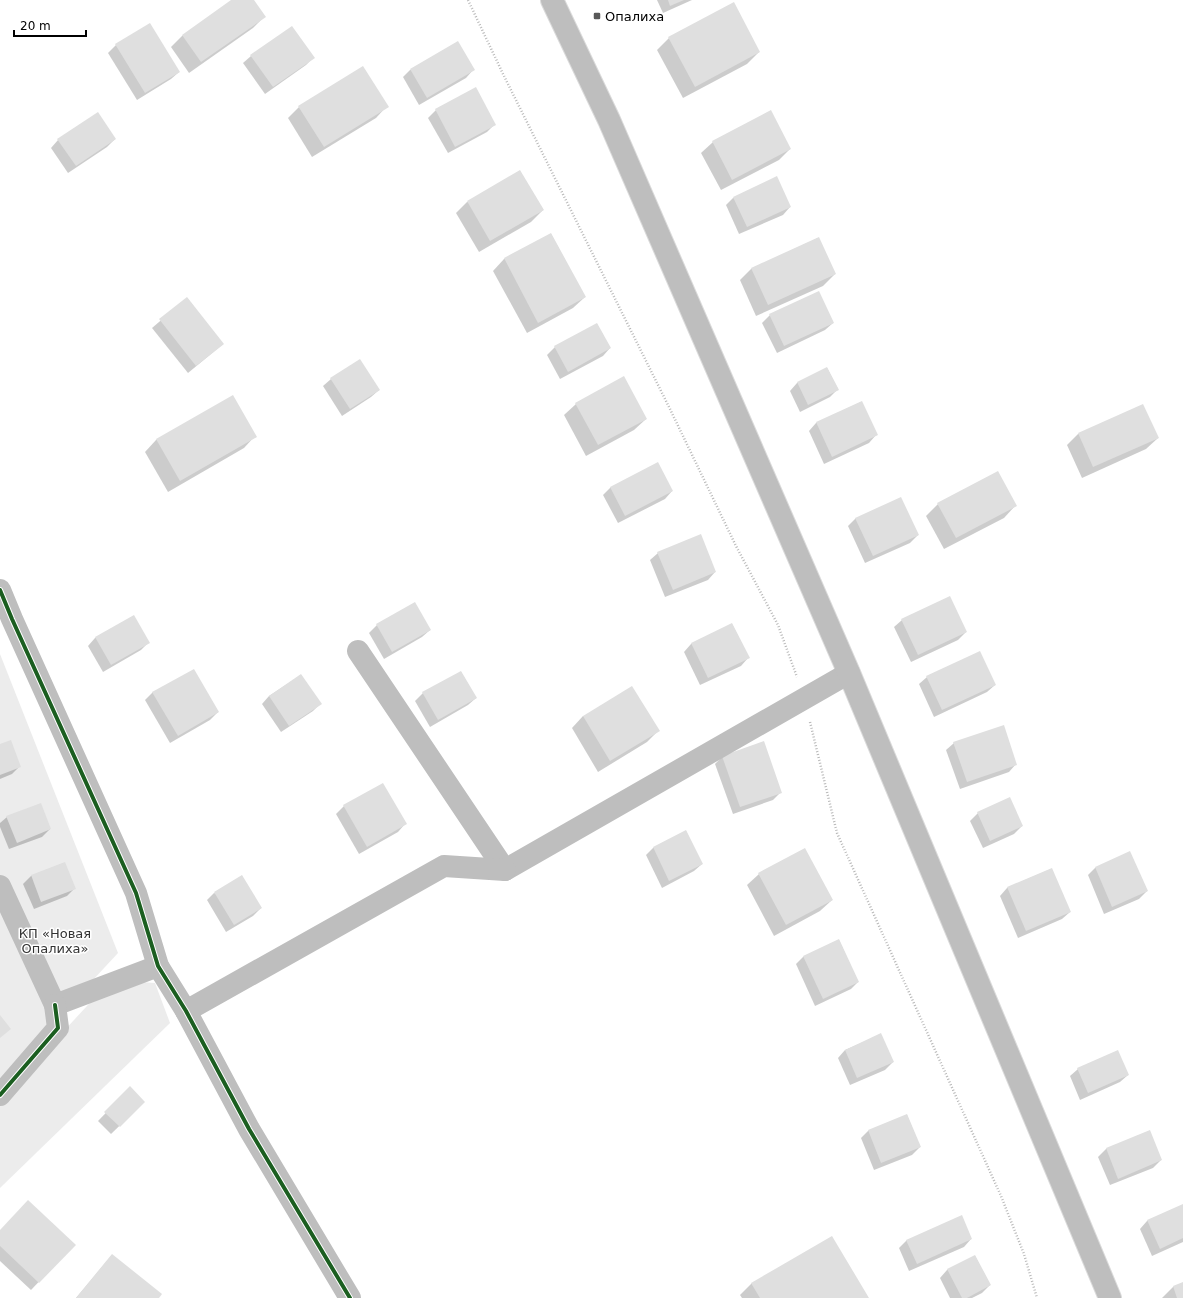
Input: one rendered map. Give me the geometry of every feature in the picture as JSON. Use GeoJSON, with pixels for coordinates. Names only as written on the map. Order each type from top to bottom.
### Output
{"type":"FeatureCollection","features":[{"type":"Feature","properties":{"kind":"main road"},"geometry":{"type":"LineString","coordinates":[[552,0],[609,120],[849,673],[1110,1298]]}},
{"type":"Feature","properties":{"kind":"main road"},"geometry":{"type":"LineString","coordinates":[[0,590],[136,893],[158,966],[186,1011],[249,1129],[350,1298]]}},
{"type":"Feature","properties":{"kind":"main road"},"geometry":{"type":"LineString","coordinates":[[358,651],[505,870]]}},
{"type":"Feature","properties":{"kind":"main road"},"geometry":{"type":"LineString","coordinates":[[186,1011],[444,866],[505,870],[849,673]]}},
{"type":"Feature","properties":{"kind":"main road"},"geometry":{"type":"LineString","coordinates":[[0,886],[55,1004],[58,1028],[0,1095]]}},
{"type":"Feature","properties":{"kind":"main road"},"geometry":{"type":"LineString","coordinates":[[55,1004],[158,966]]}},
{"type":"Feature","properties":{"kind":"path"},"geometry":{"type":"LineString","coordinates":[[468,0],[736,546],[778,625],[804,698],[837,833],[1001,1196],[1024,1254],[1037,1298]]}},
{"type":"Feature","properties":{"kind":"green space","name":"КП «Новая Опалиха»"},"geometry":{"type":"Polygon","coordinates":[[[0,654],[118,953],[0,1080],[0,654]]]}},
{"type":"Feature","properties":{"kind":"green space"},"geometry":{"type":"Polygon","coordinates":[[[111,980],[155,983],[170,1023],[0,1188],[0,1100],[111,980]]]}},
{"type":"Feature","properties":{"kind":"building"},"geometry":{"type":"Polygon","coordinates":[[[231,0],[254,0],[266,17],[201,62],[182,35],[231,0]]]}},
{"type":"Feature","properties":{"kind":"building"},"geometry":{"type":"Polygon","coordinates":[[[668,0],[684,0],[670,6],[668,0]]]}},
{"type":"Feature","properties":{"kind":"building"},"geometry":{"type":"Polygon","coordinates":[[[734,2],[760,52],[695,87],[668,37],[734,2]]]}},
{"type":"Feature","properties":{"kind":"building"},"geometry":{"type":"Polygon","coordinates":[[[150,23],[180,72],[145,93],[115,44],[150,23]]]}},
{"type":"Feature","properties":{"kind":"building"},"geometry":{"type":"Polygon","coordinates":[[[292,26],[315,58],[273,87],[250,55],[292,26]]]}},
{"type":"Feature","properties":{"kind":"building"},"geometry":{"type":"Polygon","coordinates":[[[458,41],[475,70],[427,98],[410,69],[458,41]]]}},
{"type":"Feature","properties":{"kind":"building"},"geometry":{"type":"Polygon","coordinates":[[[363,66],[389,107],[324,147],[298,106],[363,66]]]}},
{"type":"Feature","properties":{"kind":"building"},"geometry":{"type":"Polygon","coordinates":[[[476,87],[496,125],[455,147],[435,109],[476,87]]]}},
{"type":"Feature","properties":{"kind":"building"},"geometry":{"type":"Polygon","coordinates":[[[771,110],[791,149],[732,180],[712,141],[771,110]]]}},
{"type":"Feature","properties":{"kind":"building"},"geometry":{"type":"Polygon","coordinates":[[[98,112],[116,139],[76,166],[57,139],[98,112]]]}},
{"type":"Feature","properties":{"kind":"building"},"geometry":{"type":"Polygon","coordinates":[[[520,170],[544,210],[490,241],[467,201],[520,170]]]}},
{"type":"Feature","properties":{"kind":"building"},"geometry":{"type":"Polygon","coordinates":[[[777,176],[791,207],[747,227],[733,197],[777,176]]]}},
{"type":"Feature","properties":{"kind":"building"},"geometry":{"type":"Polygon","coordinates":[[[551,233],[586,297],[538,323],[504,258],[551,233]]]}},
{"type":"Feature","properties":{"kind":"building"},"geometry":{"type":"Polygon","coordinates":[[[819,237],[836,274],[768,305],[751,268],[819,237]]]}},
{"type":"Feature","properties":{"kind":"building"},"geometry":{"type":"Polygon","coordinates":[[[819,291],[834,323],[784,346],[769,314],[819,291]]]}},
{"type":"Feature","properties":{"kind":"building"},"geometry":{"type":"Polygon","coordinates":[[[187,297],[224,344],[196,366],[159,319],[187,297]]]}},
{"type":"Feature","properties":{"kind":"building"},"geometry":{"type":"Polygon","coordinates":[[[597,323],[611,348],[568,372],[554,346],[597,323]]]}},
{"type":"Feature","properties":{"kind":"building"},"geometry":{"type":"Polygon","coordinates":[[[360,359],[380,390],[350,409],[330,378],[360,359]]]}},
{"type":"Feature","properties":{"kind":"building"},"geometry":{"type":"Polygon","coordinates":[[[827,367],[839,390],[808,405],[797,382],[827,367]]]}},
{"type":"Feature","properties":{"kind":"building"},"geometry":{"type":"Polygon","coordinates":[[[624,376],[647,419],[598,445],[575,403],[624,376]]]}},
{"type":"Feature","properties":{"kind":"building"},"geometry":{"type":"Polygon","coordinates":[[[233,395],[257,437],[180,481],[156,439],[233,395]]]}},
{"type":"Feature","properties":{"kind":"building"},"geometry":{"type":"Polygon","coordinates":[[[862,401],[878,435],[832,457],[816,422],[862,401]]]}},
{"type":"Feature","properties":{"kind":"building"},"geometry":{"type":"Polygon","coordinates":[[[1143,404],[1159,438],[1093,467],[1078,433],[1143,404]]]}},
{"type":"Feature","properties":{"kind":"building"},"geometry":{"type":"Polygon","coordinates":[[[658,462],[673,491],[625,516],[610,487],[658,462]]]}},
{"type":"Feature","properties":{"kind":"building"},"geometry":{"type":"Polygon","coordinates":[[[998,471],[1017,506],[956,538],[937,503],[998,471]]]}},
{"type":"Feature","properties":{"kind":"building"},"geometry":{"type":"Polygon","coordinates":[[[901,497],[919,535],[873,556],[855,518],[901,497]]]}},
{"type":"Feature","properties":{"kind":"building"},"geometry":{"type":"Polygon","coordinates":[[[701,534],[716,572],[673,590],[657,552],[701,534]]]}},
{"type":"Feature","properties":{"kind":"building"},"geometry":{"type":"Polygon","coordinates":[[[950,596],[967,632],[918,655],[901,619],[950,596]]]}},
{"type":"Feature","properties":{"kind":"building"},"geometry":{"type":"Polygon","coordinates":[[[415,602],[431,630],[392,652],[376,624],[415,602]]]}},
{"type":"Feature","properties":{"kind":"building"},"geometry":{"type":"Polygon","coordinates":[[[134,615],[150,643],[111,665],[95,637],[134,615]]]}},
{"type":"Feature","properties":{"kind":"building"},"geometry":{"type":"Polygon","coordinates":[[[732,623],[750,658],[708,678],[691,643],[732,623]]]}},
{"type":"Feature","properties":{"kind":"building"},"geometry":{"type":"Polygon","coordinates":[[[980,651],[996,685],[942,710],[926,676],[980,651]]]}},
{"type":"Feature","properties":{"kind":"building"},"geometry":{"type":"Polygon","coordinates":[[[194,669],[219,712],[178,736],[152,692],[194,669]]]}},
{"type":"Feature","properties":{"kind":"building"},"geometry":{"type":"Polygon","coordinates":[[[461,671],[477,698],[438,720],[422,692],[461,671]]]}},
{"type":"Feature","properties":{"kind":"building"},"geometry":{"type":"Polygon","coordinates":[[[301,674],[322,704],[289,726],[269,696],[301,674]]]}},
{"type":"Feature","properties":{"kind":"building"},"geometry":{"type":"Polygon","coordinates":[[[632,686],[660,731],[610,761],[583,716],[632,686]]]}},
{"type":"Feature","properties":{"kind":"building"},"geometry":{"type":"Polygon","coordinates":[[[1004,725],[1017,765],[967,782],[953,742],[1004,725]]]}},
{"type":"Feature","properties":{"kind":"building"},"geometry":{"type":"Polygon","coordinates":[[[11,740],[21,767],[0,775],[0,744],[11,740]]]}},
{"type":"Feature","properties":{"kind":"building"},"geometry":{"type":"Polygon","coordinates":[[[764,741],[782,793],[740,807],[722,756],[764,741]]]}},
{"type":"Feature","properties":{"kind":"building"},"geometry":{"type":"Polygon","coordinates":[[[383,783],[407,824],[367,847],[343,805],[383,783]]]}},
{"type":"Feature","properties":{"kind":"building"},"geometry":{"type":"Polygon","coordinates":[[[1010,797],[1023,826],[990,841],[977,812],[1010,797]]]}},
{"type":"Feature","properties":{"kind":"building"},"geometry":{"type":"Polygon","coordinates":[[[41,803],[51,829],[17,843],[6,816],[41,803]]]}},
{"type":"Feature","properties":{"kind":"building"},"geometry":{"type":"Polygon","coordinates":[[[686,830],[703,864],[669,881],[653,847],[686,830]]]}},
{"type":"Feature","properties":{"kind":"building"},"geometry":{"type":"Polygon","coordinates":[[[805,848],[833,900],[786,925],[758,873],[805,848]]]}},
{"type":"Feature","properties":{"kind":"building"},"geometry":{"type":"Polygon","coordinates":[[[1130,851],[1148,891],[1112,907],[1095,867],[1130,851]]]}},
{"type":"Feature","properties":{"kind":"building"},"geometry":{"type":"Polygon","coordinates":[[[65,862],[76,889],[41,902],[31,875],[65,862]]]}},
{"type":"Feature","properties":{"kind":"building"},"geometry":{"type":"Polygon","coordinates":[[[1052,868],[1071,912],[1026,931],[1007,887],[1052,868]]]}},
{"type":"Feature","properties":{"kind":"building"},"geometry":{"type":"Polygon","coordinates":[[[242,875],[262,908],[234,925],[214,892],[242,875]]]}},
{"type":"Feature","properties":{"kind":"building"},"geometry":{"type":"Polygon","coordinates":[[[839,939],[859,982],[823,999],[803,956],[839,939]]]}},
{"type":"Feature","properties":{"kind":"building"},"geometry":{"type":"Polygon","coordinates":[[[0,1015],[11,1029],[0,1038],[0,1015]]]}},
{"type":"Feature","properties":{"kind":"building"},"geometry":{"type":"Polygon","coordinates":[[[881,1033],[894,1062],[857,1078],[845,1050],[881,1033]]]}},
{"type":"Feature","properties":{"kind":"building"},"geometry":{"type":"Polygon","coordinates":[[[1118,1050],[1129,1075],[1088,1093],[1077,1068],[1118,1050]]]}},
{"type":"Feature","properties":{"kind":"building"},"geometry":{"type":"Polygon","coordinates":[[[130,1086],[145,1102],[120,1127],[104,1112],[130,1086]]]}},
{"type":"Feature","properties":{"kind":"building"},"geometry":{"type":"Polygon","coordinates":[[[907,1114],[921,1147],[881,1163],[868,1130],[907,1114]]]}},
{"type":"Feature","properties":{"kind":"building"},"geometry":{"type":"Polygon","coordinates":[[[1150,1130],[1162,1160],[1118,1179],[1106,1148],[1150,1130]]]}},
{"type":"Feature","properties":{"kind":"building"},"geometry":{"type":"Polygon","coordinates":[[[28,1200],[76,1245],[39,1283],[0,1246],[0,1230],[28,1200]]]}},
{"type":"Feature","properties":{"kind":"building"},"geometry":{"type":"Polygon","coordinates":[[[1183,1204],[1183,1238],[1160,1249],[1147,1220],[1183,1204]]]}},
{"type":"Feature","properties":{"kind":"building"},"geometry":{"type":"Polygon","coordinates":[[[962,1215],[972,1239],[917,1264],[906,1240],[962,1215]]]}},
{"type":"Feature","properties":{"kind":"building"},"geometry":{"type":"Polygon","coordinates":[[[832,1236],[869,1298],[760,1298],[751,1283],[832,1236]]]}},
{"type":"Feature","properties":{"kind":"building"},"geometry":{"type":"Polygon","coordinates":[[[112,1254],[162,1294],[159,1298],[76,1298],[112,1254]]]}},
{"type":"Feature","properties":{"kind":"building"},"geometry":{"type":"Polygon","coordinates":[[[975,1255],[991,1285],[967,1298],[962,1298],[947,1269],[975,1255]]]}},
{"type":"Feature","properties":{"kind":"building"},"geometry":{"type":"Polygon","coordinates":[[[1183,1282],[1183,1298],[1177,1298],[1173,1286],[1183,1282]]]}},
{"type":"Feature","properties":{"kind":"cycle path"},"geometry":{"type":"LineString","coordinates":[[0,590],[136,893],[158,966],[186,1011],[249,1129],[350,1298]]}},
{"type":"Feature","properties":{"kind":"cycle path"},"geometry":{"type":"LineString","coordinates":[[0,1095],[58,1028],[55,1005]]}},
{"type":"Feature","properties":{"kind":"place","name":"Опалиха"},"geometry":{"type":"Point","coordinates":[597,16]}}]}
